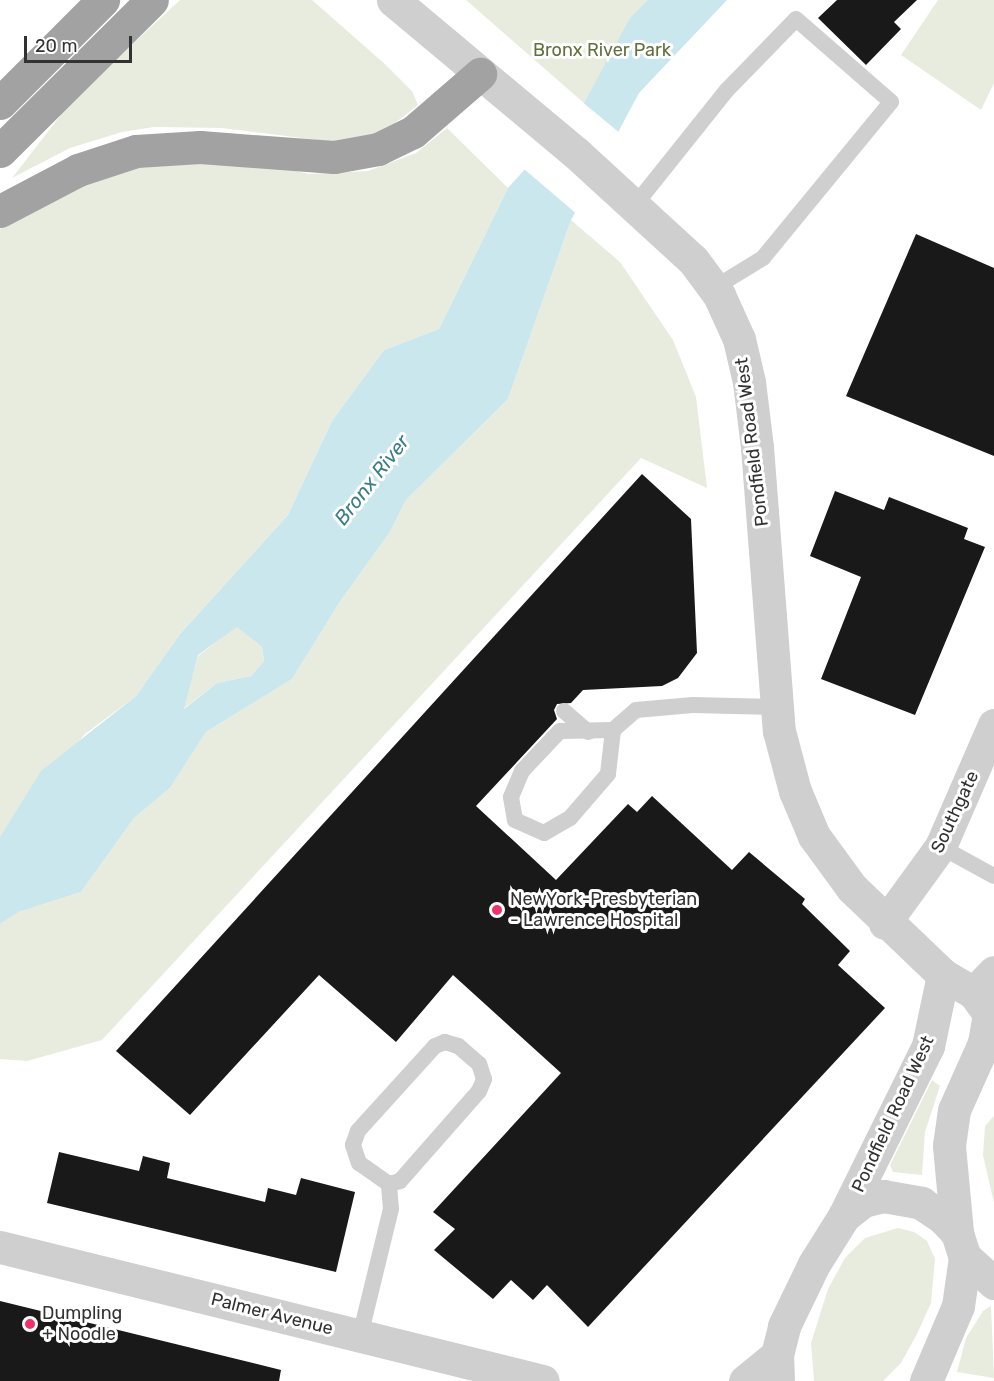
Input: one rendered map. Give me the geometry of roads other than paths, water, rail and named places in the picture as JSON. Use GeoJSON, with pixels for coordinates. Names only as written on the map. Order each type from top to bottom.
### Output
{"type":"FeatureCollection","features":[{"type":"Feature","properties":{"kind":"highway"},"geometry":{"type":"LineString","coordinates":[[0,102],[103,0]]}},
{"type":"Feature","properties":{"kind":"highway"},"geometry":{"type":"LineString","coordinates":[[0,151],[152,0]]}},
{"type":"Feature","properties":{"kind":"highway"},"geometry":{"type":"LineString","coordinates":[[0,211],[78,170],[136,151],[200,147],[334,157],[378,149],[413,132],[480,74]]}},
{"type":"Feature","properties":{"kind":"street","name":"Pondfield Road West"},"geometry":{"type":"LineString","coordinates":[[393,0],[553,133],[693,260],[714,288],[739,339],[749,382],[779,731],[795,791],[814,836],[885,924],[943,975],[984,982],[989,1014],[989,1045],[954,1110],[949,1146],[961,1245],[958,1306],[926,1381]]}},
{"type":"Feature","properties":{"kind":"street","name":"Southgate"},"geometry":{"type":"LineString","coordinates":[[885,924],[941,847],[994,725]]}},
{"type":"Feature","properties":{"kind":"street","name":"Pondfield Road West"},"geometry":{"type":"LineString","coordinates":[[777,1368],[797,1295],[844,1216],[928,1046],[943,975]]}},
{"type":"Feature","properties":{"kind":"street"},"geometry":{"type":"LineString","coordinates":[[844,1216],[863,1201],[883,1196],[906,1198],[927,1206],[994,1283]]}},
{"type":"Feature","properties":{"kind":"street","name":"Palmer Avenue"},"geometry":{"type":"LineString","coordinates":[[0,1247],[543,1381]]}},
{"type":"Feature","properties":{"kind":"street"},"geometry":{"type":"LineString","coordinates":[[745,1381],[777,1368]]}},
{"type":"Feature","properties":{"kind":"lane"},"geometry":{"type":"LineString","coordinates":[[635,205],[726,91],[796,20],[891,102],[763,258],[714,288]]}},
{"type":"Feature","properties":{"kind":"lane"},"geometry":{"type":"LineString","coordinates":[[613,730],[608,774],[570,818],[544,833],[515,820],[511,797],[522,771],[560,731],[613,730],[636,710],[693,705],[777,707]]}},
{"type":"Feature","properties":{"kind":"lane"},"geometry":{"type":"LineString","coordinates":[[564,711],[588,732]]}},
{"type":"Feature","properties":{"kind":"lane"},"geometry":{"type":"LineString","coordinates":[[941,847],[994,876]]}},
{"type":"Feature","properties":{"kind":"lane"},"geometry":{"type":"LineString","coordinates":[[445,1042],[458,1046],[479,1064],[484,1079],[479,1091],[400,1181],[389,1184],[359,1163],[353,1145],[358,1131],[435,1046],[445,1042]]}},
{"type":"Feature","properties":{"kind":"lane"},"geometry":{"type":"LineString","coordinates":[[360,1336],[391,1209],[389,1184]]}},
{"type":"Feature","properties":{"kind":"water","name":"Bronx River"},"geometry":{"type":"Polygon","coordinates":[[[648,0],[727,0],[639,93],[571,220],[508,399],[406,500],[390,532],[341,600],[292,679],[206,732],[170,788],[134,818],[81,892],[19,912],[0,924],[0,837],[41,771],[136,696],[180,634],[288,515],[332,421],[384,350],[439,329],[508,188],[583,105],[630,18],[648,0]],[[237,627],[198,655],[184,709],[217,683],[251,676],[264,661],[262,647],[237,627]]]}},
{"type":"Feature","properties":{"kind":"place","name":"NewYork-Presbyterian - Lawrence Hospital"},"geometry":{"type":"Point","coordinates":[497,910]}},
{"type":"Feature","properties":{"kind":"place","name":"Dumpling + Noodle"},"geometry":{"type":"Point","coordinates":[30,1324]}},
{"type":"Feature","properties":{"kind":"park label","name":"Bronx River Park"},"geometry":{"type":"Point","coordinates":[602,50]}}]}
